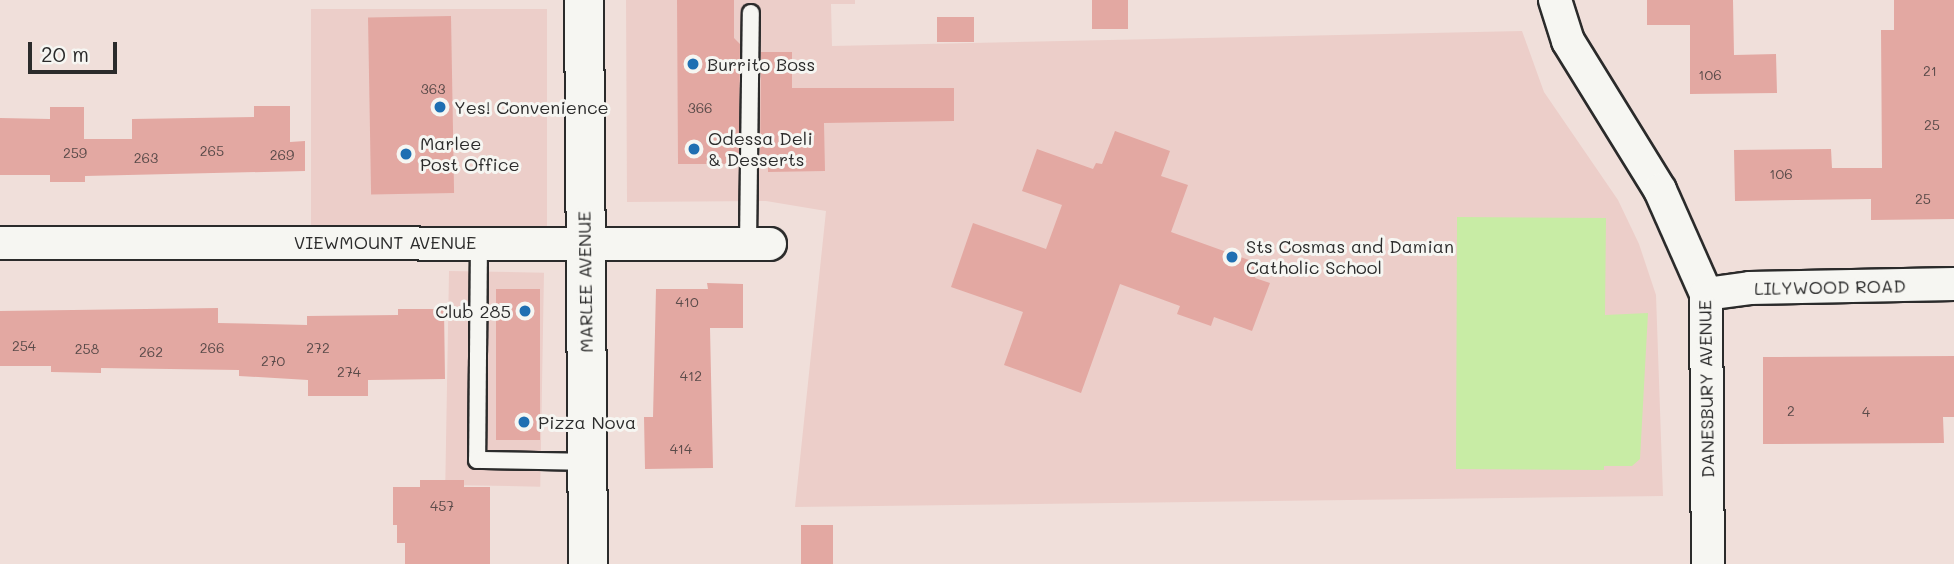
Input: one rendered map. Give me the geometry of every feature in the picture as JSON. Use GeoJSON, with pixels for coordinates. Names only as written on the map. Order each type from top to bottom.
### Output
{"type":"FeatureCollection","features":[{"type":"Feature","properties":{"kind":"street","name":"MARLEE AVENUE"},"geometry":{"type":"LineString","coordinates":[[584,0],[588,564]]}},
{"type":"Feature","properties":{"kind":"street","name":"DANESBURY AVENUE"},"geometry":{"type":"LineString","coordinates":[[1555,0],[1573,51],[1660,190],[1706,294],[1708,564]]}},
{"type":"Feature","properties":{"kind":"street","name":"VIEWMOUNT AVENUE"},"geometry":{"type":"LineString","coordinates":[[0,243],[585,240],[759,244]]}},
{"type":"Feature","properties":{"kind":"street","name":"LILYWOOD ROAD"},"geometry":{"type":"LineString","coordinates":[[1706,294],[1750,288],[1954,284]]}},
{"type":"Feature","properties":{"kind":"lane"},"geometry":{"type":"LineString","coordinates":[[751,13],[759,244]]}},
{"type":"Feature","properties":{"kind":"lane"},"geometry":{"type":"LineString","coordinates":[[479,242],[477,460],[587,462]]}},
{"type":"Feature","properties":{"kind":"shaded area","name":"Sts Cosmas and Damian Catholic School"},"geometry":{"type":"Polygon","coordinates":[[[626,0],[855,0],[855,4],[831,4],[832,46],[1522,31],[1544,92],[1618,200],[1639,244],[1656,295],[1663,496],[795,507],[826,211],[766,201],[627,202],[626,0]]]}},
{"type":"Feature","properties":{"kind":"shaded area"},"geometry":{"type":"Polygon","coordinates":[[[311,9],[547,9],[547,227],[311,227],[311,9]]]}},
{"type":"Feature","properties":{"kind":"shaded area"},"geometry":{"type":"Polygon","coordinates":[[[449,271],[544,273],[540,487],[445,485],[449,271]]]}},
{"type":"Feature","properties":{"kind":"green space"},"geometry":{"type":"Polygon","coordinates":[[[1457,217],[1606,218],[1605,315],[1648,313],[1640,459],[1632,466],[1604,466],[1604,470],[1456,469],[1457,217]]]}},
{"type":"Feature","properties":{"kind":"building"},"geometry":{"type":"Polygon","coordinates":[[[677,0],[734,0],[734,38],[740,44],[739,164],[678,164],[677,0]]]}},
{"type":"Feature","properties":{"kind":"building"},"geometry":{"type":"Polygon","coordinates":[[[1092,0],[1128,0],[1128,29],[1092,29],[1092,0]]]}},
{"type":"Feature","properties":{"kind":"building"},"geometry":{"type":"Polygon","coordinates":[[[1647,0],[1733,0],[1734,55],[1776,54],[1777,93],[1690,94],[1690,25],[1647,25],[1647,0]]]}},
{"type":"Feature","properties":{"kind":"building"},"geometry":{"type":"Polygon","coordinates":[[[1894,0],[1954,0],[1954,219],[1871,220],[1871,199],[1735,201],[1734,150],[1831,149],[1832,168],[1882,168],[1881,30],[1894,30],[1894,0]]]}},
{"type":"Feature","properties":{"kind":"building"},"geometry":{"type":"Polygon","coordinates":[[[451,16],[454,193],[371,194],[368,17],[451,16]]]}},
{"type":"Feature","properties":{"kind":"building"},"geometry":{"type":"Polygon","coordinates":[[[937,17],[974,17],[974,42],[937,42],[937,17]]]}},
{"type":"Feature","properties":{"kind":"building"},"geometry":{"type":"Polygon","coordinates":[[[761,52],[792,52],[792,88],[954,88],[954,121],[824,123],[825,171],[768,172],[768,164],[760,164],[761,52]]]}},
{"type":"Feature","properties":{"kind":"building"},"geometry":{"type":"Polygon","coordinates":[[[254,106],[290,106],[290,142],[305,141],[305,171],[85,176],[85,182],[50,182],[50,175],[0,175],[0,118],[50,119],[50,107],[84,107],[84,139],[132,139],[132,119],[254,117],[254,106]]]}},
{"type":"Feature","properties":{"kind":"building"},"geometry":{"type":"Polygon","coordinates":[[[1115,131],[1170,151],[1161,176],[1188,185],[1171,232],[1260,264],[1255,278],[1270,283],[1252,331],[1214,317],[1211,326],[1177,314],[1180,306],[1120,284],[1081,393],[1004,365],[1023,312],[951,287],[973,223],[1046,249],[1062,205],[1022,191],[1037,149],[1093,169],[1096,163],[1102,164],[1115,131]]]}},
{"type":"Feature","properties":{"kind":"building"},"geometry":{"type":"Polygon","coordinates":[[[707,283],[743,284],[743,328],[710,328],[713,468],[645,469],[644,417],[653,417],[656,289],[708,289],[707,283]]]}},
{"type":"Feature","properties":{"kind":"building"},"geometry":{"type":"Polygon","coordinates":[[[496,289],[540,289],[540,440],[496,440],[496,289]]]}},
{"type":"Feature","properties":{"kind":"building"},"geometry":{"type":"Polygon","coordinates":[[[218,308],[218,323],[307,325],[307,316],[398,315],[398,309],[444,309],[445,379],[368,380],[368,396],[308,396],[308,380],[239,376],[239,370],[101,368],[101,373],[51,372],[51,366],[0,366],[0,311],[218,308]]]}},
{"type":"Feature","properties":{"kind":"building"},"geometry":{"type":"Polygon","coordinates":[[[1954,356],[1954,417],[1943,417],[1944,443],[1763,444],[1763,357],[1954,356]]]}},
{"type":"Feature","properties":{"kind":"building"},"geometry":{"type":"Polygon","coordinates":[[[420,480],[464,480],[464,487],[490,487],[490,564],[405,564],[405,543],[397,543],[397,525],[393,525],[393,487],[420,487],[420,480]]]}},
{"type":"Feature","properties":{"kind":"building"},"geometry":{"type":"Polygon","coordinates":[[[801,525],[833,525],[833,564],[801,564],[801,525]]]}},
{"type":"Feature","properties":{"kind":"place","name":"Burrito Boss"},"geometry":{"type":"Point","coordinates":[693,64]}},
{"type":"Feature","properties":{"kind":"place","name":"Yes! Convenience"},"geometry":{"type":"Point","coordinates":[440,107]}},
{"type":"Feature","properties":{"kind":"place","name":"Odessa Deli & Desserts"},"geometry":{"type":"Point","coordinates":[694,149]}},
{"type":"Feature","properties":{"kind":"place","name":"Marlee Post Office"},"geometry":{"type":"Point","coordinates":[406,154]}},
{"type":"Feature","properties":{"kind":"place","name":"Sts Cosmas and Damian Catholic School"},"geometry":{"type":"Point","coordinates":[1232,257]}},
{"type":"Feature","properties":{"kind":"place","name":"Club 285"},"geometry":{"type":"Point","coordinates":[525,311]}},
{"type":"Feature","properties":{"kind":"place","name":"Pizza Nova"},"geometry":{"type":"Point","coordinates":[524,422]}}]}
